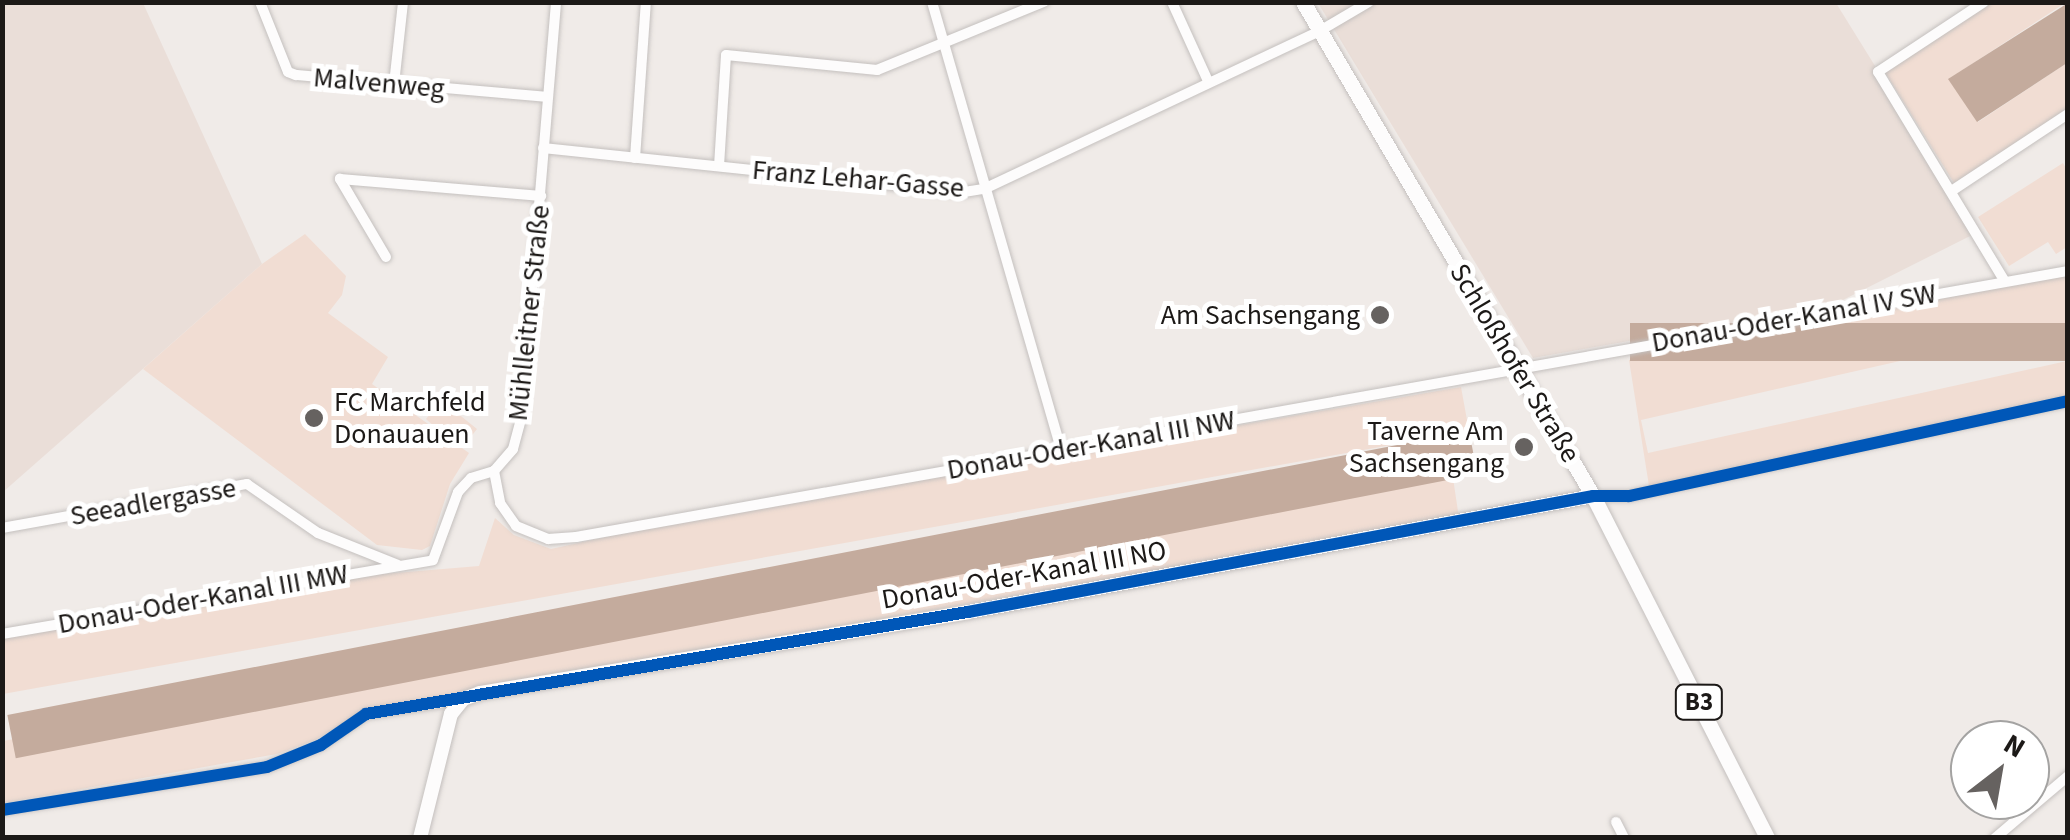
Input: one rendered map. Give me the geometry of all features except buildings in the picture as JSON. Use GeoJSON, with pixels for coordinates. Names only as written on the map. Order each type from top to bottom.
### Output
{"type":"FeatureCollection","features":[{"type":"Feature","properties":{"kind":"main road","name":"Schloßhofer Straße"},"geometry":{"type":"LineString","coordinates":[[1302,2],[1593,496],[1767,838]]}},
{"type":"Feature","properties":{"kind":"street","name":"Malvenweg"},"geometry":{"type":"LineString","coordinates":[[260,2],[288,72],[546,97]]}},
{"type":"Feature","properties":{"kind":"street"},"geometry":{"type":"LineString","coordinates":[[394,84],[403,2]]}},
{"type":"Feature","properties":{"kind":"street"},"geometry":{"type":"LineString","coordinates":[[545,2],[556,3]]}},
{"type":"Feature","properties":{"kind":"street"},"geometry":{"type":"LineString","coordinates":[[635,158],[646,2]]}},
{"type":"Feature","properties":{"kind":"street"},"geometry":{"type":"LineString","coordinates":[[932,2],[1061,449]]}},
{"type":"Feature","properties":{"kind":"street"},"geometry":{"type":"LineString","coordinates":[[718,166],[726,55],[877,70],[1044,2]]}},
{"type":"Feature","properties":{"kind":"street"},"geometry":{"type":"LineString","coordinates":[[1172,2],[1208,81]]}},
{"type":"Feature","properties":{"kind":"street","name":"Franz Lehar-Gasse"},"geometry":{"type":"LineString","coordinates":[[543,148],[964,192],[984,189],[1318,32],[1370,2]]}},
{"type":"Feature","properties":{"kind":"street"},"geometry":{"type":"LineString","coordinates":[[1984,2],[1878,72],[1953,190],[2004,280]]}},
{"type":"Feature","properties":{"kind":"street","name":"Mühlleitner Straße"},"geometry":{"type":"LineString","coordinates":[[404,567],[433,560],[458,492],[471,478],[494,471],[513,449],[521,420],[556,3]]}},
{"type":"Feature","properties":{"kind":"street"},"geometry":{"type":"LineString","coordinates":[[1953,190],[2068,114]]}},
{"type":"Feature","properties":{"kind":"street"},"geometry":{"type":"LineString","coordinates":[[386,257],[340,179],[541,196]]}},
{"type":"Feature","properties":{"kind":"street","name":"Donau-Oder-Kanal IV SW"},"geometry":{"type":"LineString","coordinates":[[1520,369],[2068,270]]}},
{"type":"Feature","properties":{"kind":"street","name":"Donau-Oder-Kanal III NW"},"geometry":{"type":"LineString","coordinates":[[494,471],[500,503],[516,526],[548,539],[1520,369]]}},
{"type":"Feature","properties":{"kind":"street"},"geometry":{"type":"LineString","coordinates":[[1593,496],[1629,496],[2068,400]]}},
{"type":"Feature","properties":{"kind":"street","name":"Seeadlergasse"},"geometry":{"type":"LineString","coordinates":[[2,528],[247,484],[318,533],[404,567]]}},
{"type":"Feature","properties":{"kind":"street","name":"Donau-Oder-Kanal III NO"},"geometry":{"type":"LineString","coordinates":[[463,699],[480,692],[968,612],[1593,496]]}},
{"type":"Feature","properties":{"kind":"street","name":"Donau-Oder-Kanal III MW"},"geometry":{"type":"LineString","coordinates":[[2,634],[348,573],[404,567]]}},
{"type":"Feature","properties":{"kind":"street"},"geometry":{"type":"LineString","coordinates":[[2,810],[267,767],[321,745],[366,714],[463,699]]}},
{"type":"Feature","properties":{"kind":"street"},"geometry":{"type":"LineString","coordinates":[[420,838],[444,733],[451,714],[463,699]]}},
{"type":"Feature","properties":{"kind":"street"},"geometry":{"type":"LineString","coordinates":[[1994,838],[2068,776]]}},
{"type":"Feature","properties":{"kind":"street"},"geometry":{"type":"LineString","coordinates":[[1616,822],[1624,838]]}},
{"type":"Feature","properties":{"kind":"shaded area"},"geometry":{"type":"Polygon","coordinates":[[[3,3],[143,3],[262,264],[3,492],[3,3]]]}},
{"type":"Feature","properties":{"kind":"shaded area"},"geometry":{"type":"Polygon","coordinates":[[[1318,3],[1836,3],[1978,232],[1833,305],[1533,358],[1318,3]]]}},
{"type":"Feature","properties":{"kind":"shaded area"},"geometry":{"type":"Polygon","coordinates":[[[1992,3],[2065,3],[1949,79],[1978,122],[2067,63],[2067,111],[1954,183],[1885,72],[1992,3]]]}},
{"type":"Feature","properties":{"kind":"shaded area"},"geometry":{"type":"Polygon","coordinates":[[[2068,3],[2067,63],[1977,122],[1948,79],[2068,3]]]}},
{"type":"Feature","properties":{"kind":"shaded area"},"geometry":{"type":"Polygon","coordinates":[[[2063,163],[2067,170],[2067,247],[2056,254],[2048,242],[2009,266],[1978,217],[2063,163]]]}},
{"type":"Feature","properties":{"kind":"shaded area","name":"FC Marchfeld Donauauen"},"geometry":{"type":"Polygon","coordinates":[[[305,234],[346,276],[342,295],[328,313],[388,357],[372,384],[445,436],[426,419],[441,400],[477,429],[462,448],[469,453],[450,484],[430,546],[422,550],[377,545],[143,369],[262,264],[305,234]]]}},
{"type":"Feature","properties":{"kind":"shaded area"},"geometry":{"type":"Polygon","coordinates":[[[2067,274],[2067,323],[1641,420],[1648,453],[2067,361],[2067,396],[1649,486],[1629,360],[2067,274]]]}},
{"type":"Feature","properties":{"kind":"shaded area"},"geometry":{"type":"Polygon","coordinates":[[[1630,323],[2067,323],[2067,361],[1630,361],[1630,323]]]}},
{"type":"Feature","properties":{"kind":"shaded area"},"geometry":{"type":"Polygon","coordinates":[[[1461,387],[1469,431],[3,694],[3,638],[347,577],[479,566],[495,518],[514,535],[551,549],[664,524],[1461,387]]]}},
{"type":"Feature","properties":{"kind":"shaded area"},"geometry":{"type":"Polygon","coordinates":[[[1469,431],[1477,474],[16,758],[7,715],[1469,431]]]}},
{"type":"Feature","properties":{"kind":"shaded area"},"geometry":{"type":"Polygon","coordinates":[[[1453,478],[1459,518],[448,694],[361,713],[315,740],[277,754],[3,803],[3,741],[1453,478]]]}},
{"type":"Feature","properties":{"kind":"cycle path"},"geometry":{"type":"LineString","coordinates":[[2,810],[267,767],[321,745],[366,714],[968,612],[1593,496],[1629,496],[2068,401]]}},
{"type":"Feature","properties":{"kind":"place","name":"Am Sachsengang"},"geometry":{"type":"Point","coordinates":[1380,315]}},
{"type":"Feature","properties":{"kind":"place","name":"FC Marchfeld Donauauen"},"geometry":{"type":"Point","coordinates":[314,418]}},
{"type":"Feature","properties":{"kind":"place","name":"Taverne Am Sachsengang"},"geometry":{"type":"Point","coordinates":[1524,447]}}]}
